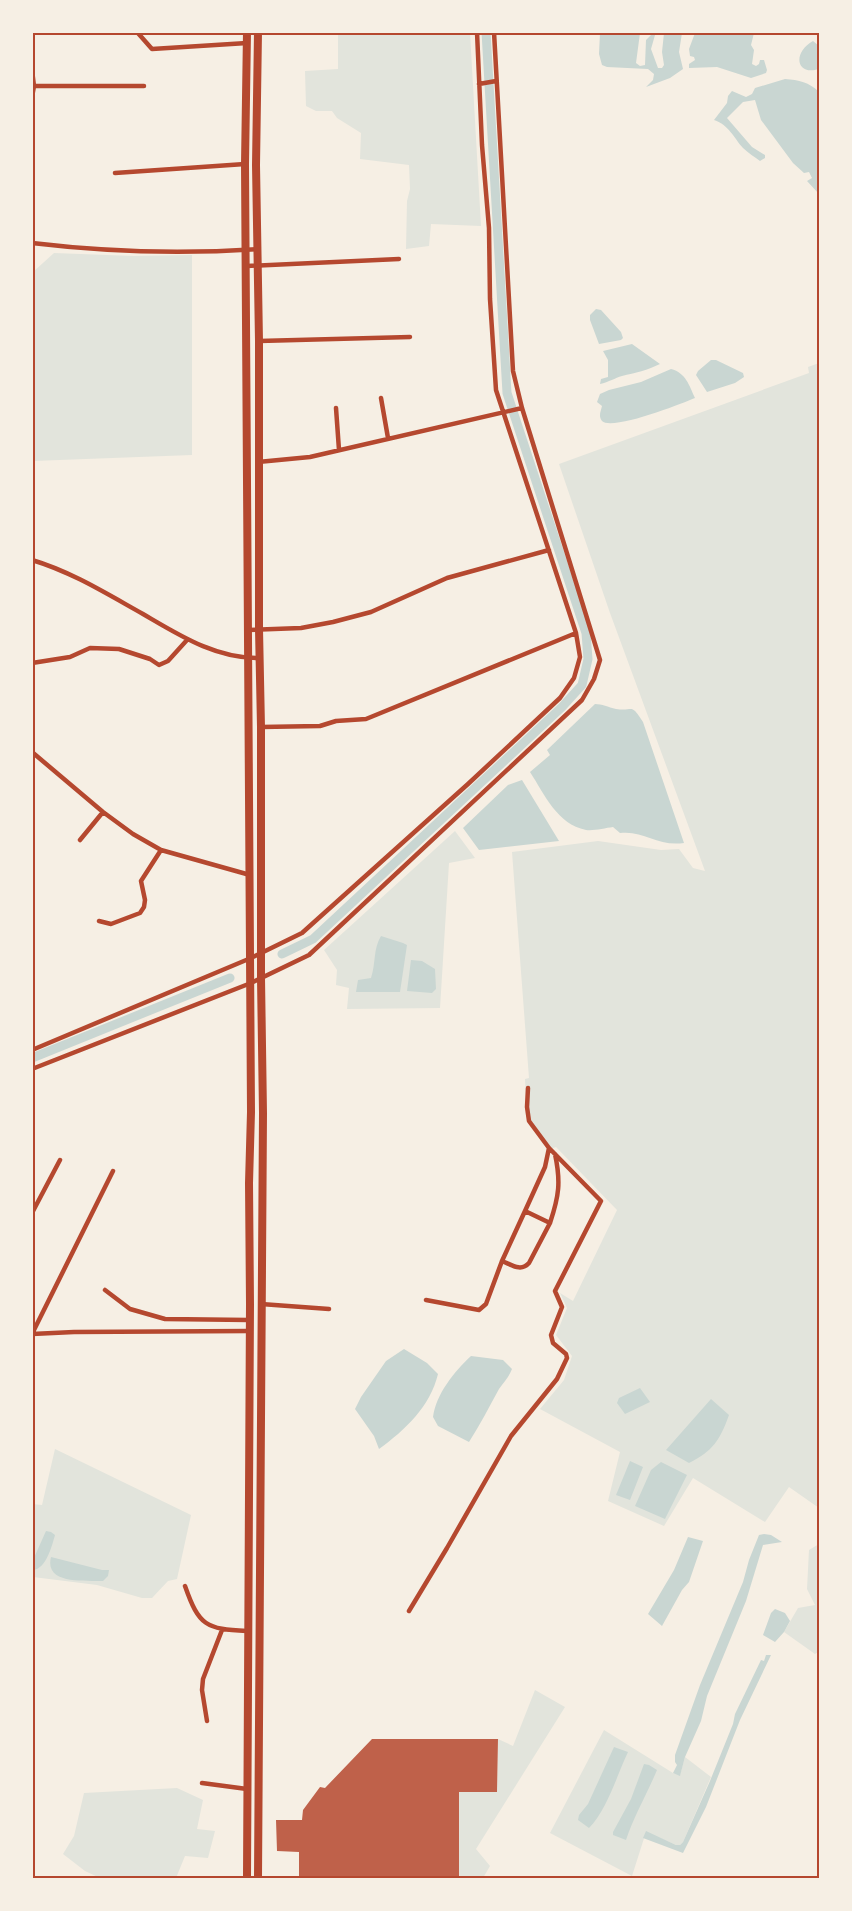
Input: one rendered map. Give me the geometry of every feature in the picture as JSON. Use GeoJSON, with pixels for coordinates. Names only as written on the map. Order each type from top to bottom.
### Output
{"type":"FeatureCollection","features":[{"type":"Feature","properties":{"kind":"highway"},"geometry":{"type":"LineString","coordinates":[[247,32],[245,164],[247,266],[247,630],[249,659],[251,958],[247,1878]]}},
{"type":"Feature","properties":{"kind":"highway"},"geometry":{"type":"LineString","coordinates":[[258,32],[256,165],[259,266],[258,629],[261,726],[263,1113],[258,1878]]}},
{"type":"Feature","properties":{"kind":"street"},"geometry":{"type":"LineString","coordinates":[[137,32],[152,49],[247,43]]}},
{"type":"Feature","properties":{"kind":"street"},"geometry":{"type":"LineString","coordinates":[[32,1050],[251,958],[302,933],[468,784],[560,698],[574,678],[580,657],[576,633],[506,411],[496,390],[490,299],[489,228],[478,84],[477,32]]}},
{"type":"Feature","properties":{"kind":"street"},"geometry":{"type":"LineString","coordinates":[[32,1069],[250,983],[309,955],[582,700],[594,679],[600,660],[521,408],[513,371],[494,32]]}},
{"type":"Feature","properties":{"kind":"street"},"geometry":{"type":"LineString","coordinates":[[32,70],[34,86],[32,98]]}},
{"type":"Feature","properties":{"kind":"street"},"geometry":{"type":"LineString","coordinates":[[478,84],[496,81]]}},
{"type":"Feature","properties":{"kind":"street"},"geometry":{"type":"LineString","coordinates":[[34,86],[144,86]]}},
{"type":"Feature","properties":{"kind":"street"},"geometry":{"type":"LineString","coordinates":[[115,173],[245,164]]}},
{"type":"Feature","properties":{"kind":"street"},"geometry":{"type":"LineString","coordinates":[[32,243],[77,248],[164,251],[258,249]]}},
{"type":"Feature","properties":{"kind":"street"},"geometry":{"type":"LineString","coordinates":[[247,266],[400,259]]}},
{"type":"Feature","properties":{"kind":"street"},"geometry":{"type":"LineString","coordinates":[[259,341],[410,337]]}},
{"type":"Feature","properties":{"kind":"street"},"geometry":{"type":"LineString","coordinates":[[381,398],[388,438]]}},
{"type":"Feature","properties":{"kind":"street"},"geometry":{"type":"LineString","coordinates":[[336,408],[339,450]]}},
{"type":"Feature","properties":{"kind":"street"},"geometry":{"type":"LineString","coordinates":[[258,462],[310,457],[521,408]]}},
{"type":"Feature","properties":{"kind":"street"},"geometry":{"type":"LineString","coordinates":[[247,630],[301,628],[371,612],[447,578],[549,550]]}},
{"type":"Feature","properties":{"kind":"street"},"geometry":{"type":"LineString","coordinates":[[32,560],[63,570],[187,640],[212,650],[249,659],[260,658]]}},
{"type":"Feature","properties":{"kind":"street"},"geometry":{"type":"LineString","coordinates":[[261,726],[320,726],[336,721],[366,719],[576,633]]}},
{"type":"Feature","properties":{"kind":"street"},"geometry":{"type":"LineString","coordinates":[[32,663],[70,657],[90,648],[119,649],[150,659],[159,665],[168,661],[187,640]]}},
{"type":"Feature","properties":{"kind":"street"},"geometry":{"type":"LineString","coordinates":[[32,752],[104,812],[133,834],[161,850],[250,875]]}},
{"type":"Feature","properties":{"kind":"street"},"geometry":{"type":"LineString","coordinates":[[80,840],[104,812]]}},
{"type":"Feature","properties":{"kind":"street"},"geometry":{"type":"LineString","coordinates":[[99,921],[111,924],[140,913],[144,907],[141,881],[161,850]]}},
{"type":"Feature","properties":{"kind":"street"},"geometry":{"type":"LineString","coordinates":[[409,1611],[443,1556],[510,1436],[558,1379],[566,1362],[566,1354],[551,1339],[562,1307],[556,1291],[601,1201],[555,1154],[529,1121],[527,1107],[528,1088]]}},
{"type":"Feature","properties":{"kind":"street"},"geometry":{"type":"LineString","coordinates":[[426,1300],[479,1310],[486,1304],[502,1261],[545,1166],[550,1148]]}},
{"type":"Feature","properties":{"kind":"street"},"geometry":{"type":"LineString","coordinates":[[502,1261],[522,1268],[526,1267],[550,1223],[559,1194],[555,1154]]}},
{"type":"Feature","properties":{"kind":"street"},"geometry":{"type":"LineString","coordinates":[[32,1213],[60,1160]]}},
{"type":"Feature","properties":{"kind":"street"},"geometry":{"type":"LineString","coordinates":[[114,1171],[32,1334],[249,1331]]}},
{"type":"Feature","properties":{"kind":"street"},"geometry":{"type":"LineString","coordinates":[[525,1211],[550,1223]]}},
{"type":"Feature","properties":{"kind":"street"},"geometry":{"type":"LineString","coordinates":[[105,1290],[130,1309],[165,1318],[249,1320]]}},
{"type":"Feature","properties":{"kind":"street"},"geometry":{"type":"LineString","coordinates":[[261,1304],[329,1309]]}},
{"type":"Feature","properties":{"kind":"street"},"geometry":{"type":"LineString","coordinates":[[186,1586],[198,1616],[206,1625],[222,1630],[248,1631]]}},
{"type":"Feature","properties":{"kind":"street"},"geometry":{"type":"LineString","coordinates":[[207,1721],[202,1690],[203,1679],[222,1630]]}},
{"type":"Feature","properties":{"kind":"street"},"geometry":{"type":"LineString","coordinates":[[202,1783],[247,1789]]}},
{"type":"Feature","properties":{"kind":"shaded area"},"geometry":{"type":"Polygon","coordinates":[[[338,33],[470,33],[481,226],[431,224],[429,246],[406,249],[407,201],[410,189],[409,165],[360,159],[361,133],[337,118],[332,111],[316,111],[306,106],[305,71],[338,69],[338,33]]]}},
{"type":"Feature","properties":{"kind":"shaded area"},"geometry":{"type":"Polygon","coordinates":[[[600,33],[640,33],[636,63],[640,66],[645,65],[646,40],[653,33],[655,35],[651,49],[658,68],[662,68],[664,65],[662,52],[664,33],[682,33],[679,52],[683,69],[670,78],[646,87],[653,80],[654,74],[648,69],[607,67],[602,65],[599,54],[600,33]]]}},
{"type":"Feature","properties":{"kind":"shaded area"},"geometry":{"type":"Polygon","coordinates":[[[695,33],[754,33],[751,45],[754,50],[752,64],[756,66],[760,60],[764,60],[766,73],[751,78],[717,67],[689,68],[689,64],[695,60],[694,57],[690,56],[689,49],[695,33]]]}},
{"type":"Feature","properties":{"kind":"shaded area"},"geometry":{"type":"Polygon","coordinates":[[[813,41],[819,46],[819,69],[805,69],[799,62],[800,57],[802,51],[813,41]]]}},
{"type":"Feature","properties":{"kind":"shaded area"},"geometry":{"type":"Polygon","coordinates":[[[785,79],[804,82],[819,92],[819,194],[807,181],[812,178],[809,172],[804,173],[793,163],[761,120],[755,100],[743,102],[727,118],[752,147],[765,155],[765,158],[760,161],[743,148],[724,125],[714,120],[727,103],[728,96],[732,91],[746,97],[752,94],[755,88],[785,79]]]}},
{"type":"Feature","properties":{"kind":"shaded area"},"geometry":{"type":"Polygon","coordinates":[[[54,253],[134,256],[192,255],[192,455],[33,461],[33,272],[54,253]]]}},
{"type":"Feature","properties":{"kind":"shaded area"},"geometry":{"type":"Polygon","coordinates":[[[596,309],[601,310],[621,332],[623,338],[621,340],[599,344],[590,320],[590,315],[596,309]]]}},
{"type":"Feature","properties":{"kind":"shaded area"},"geometry":{"type":"Polygon","coordinates":[[[632,344],[660,364],[600,384],[601,379],[608,377],[608,360],[603,351],[632,344]]]}},
{"type":"Feature","properties":{"kind":"shaded area"},"geometry":{"type":"Polygon","coordinates":[[[711,360],[716,360],[743,373],[744,377],[735,383],[707,392],[696,375],[711,360]]]}},
{"type":"Feature","properties":{"kind":"shaded area"},"geometry":{"type":"Polygon","coordinates":[[[819,363],[819,1508],[789,1487],[765,1522],[693,1478],[664,1526],[608,1501],[620,1452],[540,1409],[564,1380],[572,1356],[556,1335],[567,1308],[560,1293],[573,1301],[617,1210],[556,1147],[548,1150],[527,1118],[525,1079],[529,1078],[512,852],[598,841],[661,850],[679,849],[693,868],[705,871],[610,613],[559,464],[809,373],[808,367],[819,363]]]}},
{"type":"Feature","properties":{"kind":"shaded area"},"geometry":{"type":"Polygon","coordinates":[[[671,369],[684,377],[695,398],[632,420],[608,423],[602,421],[600,415],[602,406],[597,402],[600,394],[641,382],[671,369]]]}},
{"type":"Feature","properties":{"kind":"shaded area"},"geometry":{"type":"Polygon","coordinates":[[[595,704],[622,710],[631,709],[636,712],[643,722],[684,843],[666,843],[636,834],[620,833],[613,827],[586,830],[576,827],[559,815],[547,799],[530,772],[550,755],[547,750],[595,704]]]}},
{"type":"Feature","properties":{"kind":"shaded area"},"geometry":{"type":"Polygon","coordinates":[[[522,780],[559,841],[479,850],[463,828],[508,785],[522,780]]]}},
{"type":"Feature","properties":{"kind":"shaded area"},"geometry":{"type":"Polygon","coordinates":[[[455,831],[475,858],[449,863],[440,1008],[347,1009],[349,988],[336,985],[337,970],[324,950],[455,831]]]}},
{"type":"Feature","properties":{"kind":"shaded area"},"geometry":{"type":"Polygon","coordinates":[[[381,936],[407,945],[400,992],[356,992],[358,980],[371,978],[378,941],[381,936]]]}},
{"type":"Feature","properties":{"kind":"shaded area"},"geometry":{"type":"Polygon","coordinates":[[[411,960],[422,961],[435,969],[436,989],[432,993],[407,991],[411,960]]]}},
{"type":"Feature","properties":{"kind":"shaded area"},"geometry":{"type":"Polygon","coordinates":[[[404,1349],[427,1363],[438,1374],[423,1407],[407,1426],[379,1449],[374,1436],[355,1409],[386,1361],[404,1349]]]}},
{"type":"Feature","properties":{"kind":"shaded area"},"geometry":{"type":"Polygon","coordinates":[[[471,1356],[503,1360],[512,1369],[469,1442],[438,1426],[433,1417],[442,1392],[458,1369],[471,1356]]]}},
{"type":"Feature","properties":{"kind":"shaded area"},"geometry":{"type":"Polygon","coordinates":[[[640,1388],[650,1402],[625,1414],[617,1403],[619,1398],[640,1388]]]}},
{"type":"Feature","properties":{"kind":"shaded area"},"geometry":{"type":"Polygon","coordinates":[[[711,1399],[729,1415],[715,1444],[704,1454],[689,1463],[666,1450],[711,1399]]]}},
{"type":"Feature","properties":{"kind":"shaded area"},"geometry":{"type":"Polygon","coordinates":[[[55,1449],[191,1515],[177,1579],[168,1581],[152,1598],[142,1598],[97,1585],[33,1577],[33,1538],[35,1530],[33,1529],[32,1504],[42,1505],[55,1449]]]}},
{"type":"Feature","properties":{"kind":"shaded area"},"geometry":{"type":"Polygon","coordinates":[[[630,1461],[643,1467],[630,1500],[616,1495],[630,1461]]]}},
{"type":"Feature","properties":{"kind":"shaded area"},"geometry":{"type":"Polygon","coordinates":[[[661,1462],[687,1475],[665,1519],[635,1506],[651,1470],[661,1462]]]}},
{"type":"Feature","properties":{"kind":"shaded area"},"geometry":{"type":"Polygon","coordinates":[[[46,1531],[55,1535],[52,1545],[42,1566],[33,1570],[33,1560],[46,1531]]]}},
{"type":"Feature","properties":{"kind":"shaded area"},"geometry":{"type":"Polygon","coordinates":[[[759,1535],[771,1535],[782,1542],[763,1545],[746,1601],[707,1696],[701,1721],[685,1757],[680,1776],[673,1773],[677,1765],[675,1755],[700,1685],[743,1582],[759,1535]]]}},
{"type":"Feature","properties":{"kind":"shaded area"},"geometry":{"type":"Polygon","coordinates":[[[688,1537],[703,1541],[689,1582],[682,1590],[662,1626],[648,1614],[674,1570],[688,1537]]]}},
{"type":"Feature","properties":{"kind":"shaded area"},"geometry":{"type":"Polygon","coordinates":[[[819,1544],[820,1651],[815,1654],[784,1632],[798,1608],[815,1605],[807,1589],[809,1550],[819,1544]]]}},
{"type":"Feature","properties":{"kind":"shaded area"},"geometry":{"type":"Polygon","coordinates":[[[51,1557],[102,1570],[109,1570],[108,1576],[103,1581],[60,1577],[50,1566],[51,1557]]]}},
{"type":"Feature","properties":{"kind":"shaded area"},"geometry":{"type":"Polygon","coordinates":[[[775,1609],[785,1613],[790,1621],[784,1632],[775,1642],[763,1635],[771,1613],[775,1609]]]}},
{"type":"Feature","properties":{"kind":"shaded area"},"geometry":{"type":"Polygon","coordinates":[[[766,1655],[771,1655],[740,1720],[706,1807],[683,1853],[643,1838],[646,1831],[676,1845],[680,1845],[683,1842],[710,1781],[733,1724],[735,1714],[761,1660],[764,1661],[766,1655]]]}},
{"type":"Feature","properties":{"kind":"shaded area"},"geometry":{"type":"Polygon","coordinates":[[[535,1690],[565,1707],[476,1849],[490,1866],[483,1878],[459,1878],[459,1792],[497,1792],[498,1739],[513,1746],[535,1690]]]}},
{"type":"Feature","properties":{"kind":"shaded area"},"geometry":{"type":"Polygon","coordinates":[[[604,1730],[673,1773],[680,1775],[685,1757],[711,1777],[683,1842],[680,1845],[676,1845],[646,1832],[632,1876],[550,1833],[604,1730]]]}},
{"type":"Feature","properties":{"kind":"shaded area"},"geometry":{"type":"Polygon","coordinates":[[[614,1747],[628,1752],[601,1812],[589,1828],[578,1820],[579,1815],[588,1804],[614,1747]]]}},
{"type":"Feature","properties":{"kind":"shaded area"},"geometry":{"type":"Polygon","coordinates":[[[644,1764],[657,1770],[626,1840],[613,1835],[613,1832],[631,1799],[644,1764]]]}},
{"type":"Feature","properties":{"kind":"shaded area"},"geometry":{"type":"Polygon","coordinates":[[[177,1788],[203,1800],[197,1829],[215,1831],[208,1858],[185,1856],[176,1878],[100,1878],[85,1871],[63,1854],[74,1836],[84,1793],[177,1788]]]}},
{"type":"Feature","properties":{"kind":"building"},"geometry":{"type":"Polygon","coordinates":[[[372,1739],[498,1739],[497,1792],[459,1792],[459,1878],[299,1878],[299,1852],[277,1851],[276,1820],[302,1820],[303,1810],[320,1787],[325,1788],[372,1739]]]}},
{"type":"Feature","properties":{"kind":"waterway"},"geometry":{"type":"LineString","coordinates":[[282,954],[313,939],[562,707],[582,685],[588,659],[586,633],[507,393],[486,32]]}},
{"type":"Feature","properties":{"kind":"waterway"},"geometry":{"type":"LineString","coordinates":[[32,1058],[230,978]]}}]}
